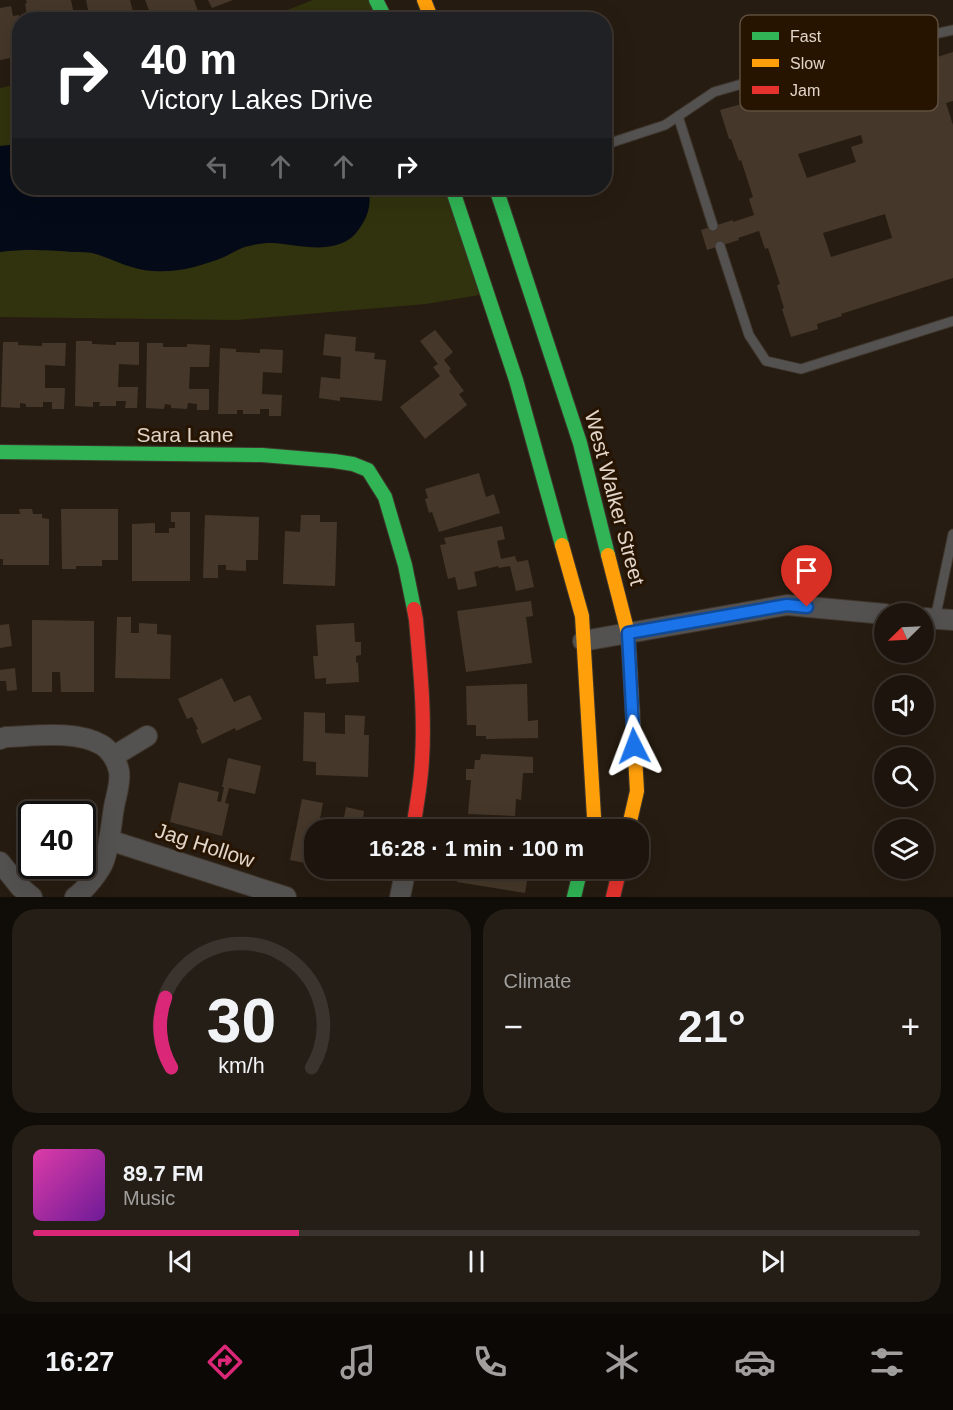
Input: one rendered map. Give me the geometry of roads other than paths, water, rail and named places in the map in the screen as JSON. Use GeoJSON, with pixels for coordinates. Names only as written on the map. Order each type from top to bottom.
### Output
{"type":"FeatureCollection","features":[{"type":"Feature","properties":{"kind":"street"},"geometry":{"type":"LineString","coordinates":[[458,195],[516,380],[582,616],[594,819]]}},
{"type":"Feature","properties":{"kind":"street","name":"West Walker Street"},"geometry":{"type":"LineString","coordinates":[[498,195],[580,444],[628,633],[637,791],[631,819]]}},
{"type":"Feature","properties":{"kind":"street","name":"Sara Lane"},"geometry":{"type":"LineString","coordinates":[[0,452],[262,455],[334,461],[353,464],[368,471],[385,497],[405,565],[416,620],[423,734],[422,763],[414,819]]}},
{"type":"Feature","properties":{"kind":"street"},"geometry":{"type":"LineString","coordinates":[[583,641],[787,605],[874,613]]}},
{"type":"Feature","properties":{"kind":"street"},"geometry":{"type":"LineString","coordinates":[[0,739],[50,735],[88,739],[103,746],[114,756],[119,771],[118,787],[103,863],[85,888],[75,897]]}},
{"type":"Feature","properties":{"kind":"street"},"geometry":{"type":"LineString","coordinates":[[114,756],[147,736]]}},
{"type":"Feature","properties":{"kind":"street","name":"Jag Hollow"},"geometry":{"type":"LineString","coordinates":[[109,840],[286,897]]}},
{"type":"Feature","properties":{"kind":"street"},"geometry":{"type":"LineString","coordinates":[[0,862],[20,887],[32,897]]}},
{"type":"Feature","properties":{"kind":"street"},"geometry":{"type":"LineString","coordinates":[[400,897],[404,879]]}},
{"type":"Feature","properties":{"kind":"street"},"geometry":{"type":"LineString","coordinates":[[574,897],[578,879]]}},
{"type":"Feature","properties":{"kind":"street"},"geometry":{"type":"LineString","coordinates":[[613,897],[617,879]]}},
{"type":"Feature","properties":{"kind":"lane"},"geometry":{"type":"LineString","coordinates":[[938,33],[953,30]]}},
{"type":"Feature","properties":{"kind":"lane"},"geometry":{"type":"LineString","coordinates":[[612,142],[664,125],[714,92],[740,84]]}},
{"type":"Feature","properties":{"kind":"lane"},"geometry":{"type":"LineString","coordinates":[[678,116],[713,226]]}},
{"type":"Feature","properties":{"kind":"lane"},"geometry":{"type":"LineString","coordinates":[[720,246],[749,335],[766,361],[801,369],[953,321]]}},
{"type":"Feature","properties":{"kind":"lane"},"geometry":{"type":"LineString","coordinates":[[937,619],[953,534]]}}]}
